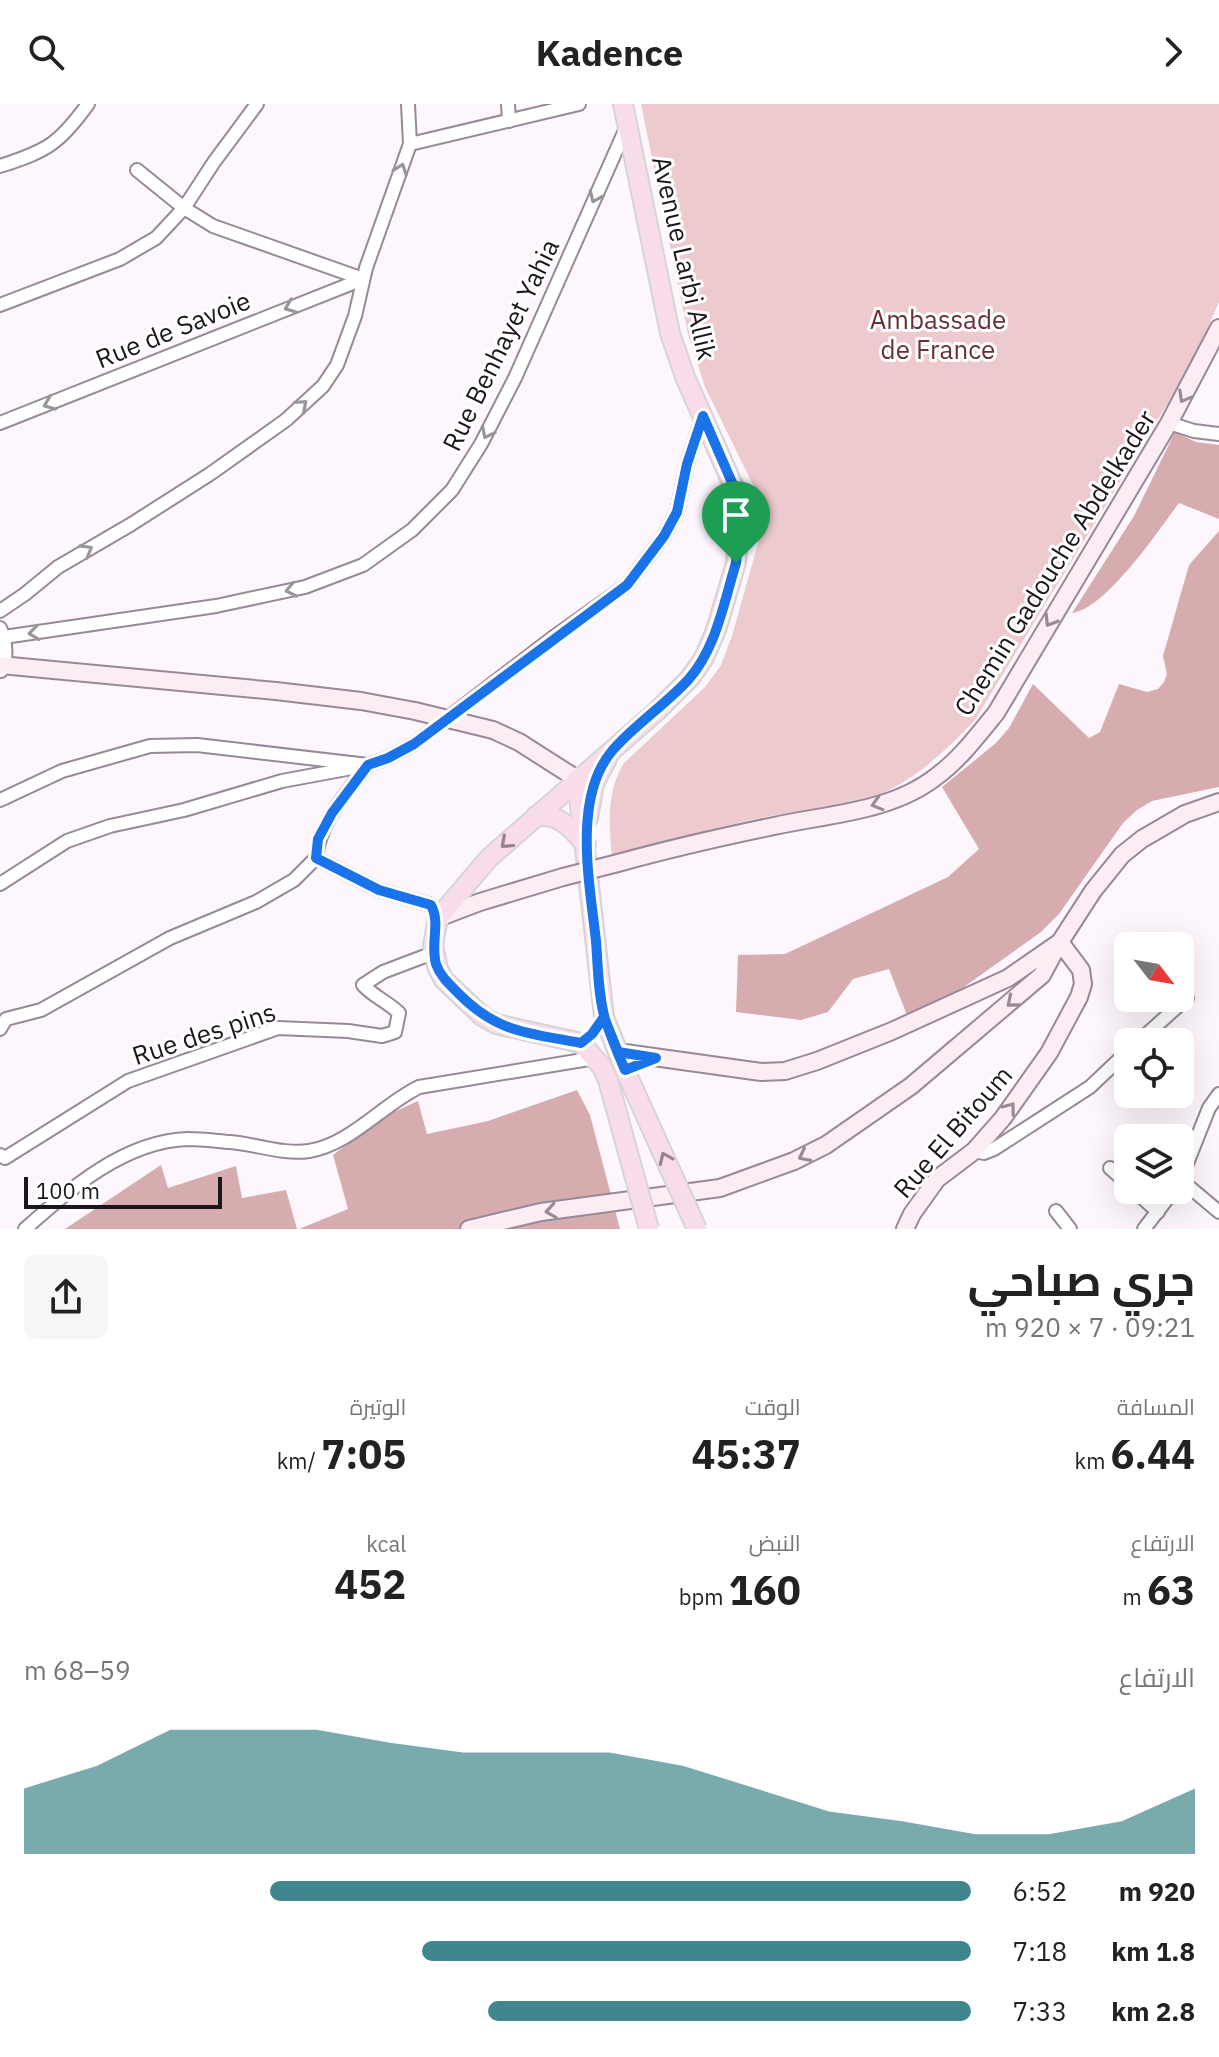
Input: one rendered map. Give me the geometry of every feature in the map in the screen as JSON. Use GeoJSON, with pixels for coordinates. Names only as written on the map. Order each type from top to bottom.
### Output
{"type":"FeatureCollection","features":[{"type":"Feature","properties":{"kind":"main road","name":"Avenue Larbi Allik"},"geometry":{"type":"LineString","coordinates":[[571,786],[668,700],[704,658],[716,630],[736,563],[740,524],[737,494],[685,377],[670,333],[623,104]]}},
{"type":"Feature","properties":{"kind":"main road"},"geometry":{"type":"LineString","coordinates":[[586,845],[594,784],[611,752]]}},
{"type":"Feature","properties":{"kind":"main road"},"geometry":{"type":"LineString","coordinates":[[649,1229],[608,1080],[595,1058],[581,1043],[496,1024],[482,1016],[444,980],[433,953],[438,918],[489,858],[571,786],[586,845],[604,1017],[697,1229]]}},
{"type":"Feature","properties":{"kind":"main road"},"geometry":{"type":"LineString","coordinates":[[536,816],[545,815],[569,825],[586,845]]}},
{"type":"Feature","properties":{"kind":"main road"},"geometry":{"type":"LineString","coordinates":[[581,1043],[604,1017]]}},
{"type":"Feature","properties":{"kind":"street"},"geometry":{"type":"LineString","coordinates":[[0,166],[39,154],[67,134],[88,104]]}},
{"type":"Feature","properties":{"kind":"street"},"geometry":{"type":"LineString","coordinates":[[0,305],[141,249],[170,225],[184,208],[257,104]]}},
{"type":"Feature","properties":{"kind":"street"},"geometry":{"type":"LineString","coordinates":[[0,611],[58,567],[210,474],[286,420],[323,386],[337,365],[355,316],[363,279],[410,144],[408,104]]}},
{"type":"Feature","properties":{"kind":"street"},"geometry":{"type":"LineString","coordinates":[[508,104],[509,121]]}},
{"type":"Feature","properties":{"kind":"street"},"geometry":{"type":"LineString","coordinates":[[410,144],[579,104]]}},
{"type":"Feature","properties":{"kind":"street","name":"Rue Benhayet Yahia"},"geometry":{"type":"LineString","coordinates":[[2,633],[216,606],[305,587],[363,565],[412,530],[452,490],[481,444],[515,378],[627,126]]}},
{"type":"Feature","properties":{"kind":"street"},"geometry":{"type":"LineString","coordinates":[[137,170],[184,208],[213,226],[363,279]]}},
{"type":"Feature","properties":{"kind":"street","name":"Rue de Savoie"},"geometry":{"type":"LineString","coordinates":[[0,423],[363,279]]}},
{"type":"Feature","properties":{"kind":"street","name":"Chemin Gadouche Abdelkader"},"geometry":{"type":"LineString","coordinates":[[438,918],[563,877],[669,849],[850,812],[900,798],[936,777],[996,713],[1169,423],[1219,328]]}},
{"type":"Feature","properties":{"kind":"street"},"geometry":{"type":"LineString","coordinates":[[0,884],[67,841],[110,826],[184,810],[282,781],[368,765],[414,744],[627,585],[664,536],[677,512],[687,464],[703,416]]}},
{"type":"Feature","properties":{"kind":"street"},"geometry":{"type":"LineString","coordinates":[[1169,423],[1194,431],[1219,434]]}},
{"type":"Feature","properties":{"kind":"street"},"geometry":{"type":"LineString","coordinates":[[2,633],[1,667],[361,701],[493,730],[533,752],[571,786]]}},
{"type":"Feature","properties":{"kind":"street"},"geometry":{"type":"LineString","coordinates":[[0,800],[62,771],[150,746],[197,745],[368,765]]}},
{"type":"Feature","properties":{"kind":"street"},"geometry":{"type":"LineString","coordinates":[[0,1029],[6,1019],[41,1010],[170,938],[256,902],[294,880],[316,858],[318,839],[332,813],[368,765]]}},
{"type":"Feature","properties":{"kind":"street"},"geometry":{"type":"LineString","coordinates":[[469,1229],[541,1212],[720,1188],[794,1161],[826,1145],[923,1076],[1042,975],[1093,891],[1122,855],[1142,839],[1185,814],[1219,802]]}},
{"type":"Feature","properties":{"kind":"street"},"geometry":{"type":"LineString","coordinates":[[316,858],[379,890],[431,905],[438,918]]}},
{"type":"Feature","properties":{"kind":"street"},"geometry":{"type":"LineString","coordinates":[[618,1052],[761,1072],[785,1071],[817,1061],[955,1004],[1008,978],[1060,942]]}},
{"type":"Feature","properties":{"kind":"street","name":"Rue El Bitoum"},"geometry":{"type":"LineString","coordinates":[[905,1229],[937,1179],[974,1151],[1049,1053],[1082,991],[1081,970],[1060,942]]}},
{"type":"Feature","properties":{"kind":"street","name":"Rue des pins"},"geometry":{"type":"LineString","coordinates":[[0,1155],[5,1158],[14,1153],[49,1128],[128,1081],[278,1028],[382,1036],[395,1032],[399,1013],[390,1003],[375,998],[363,985],[383,972],[433,953]]}},
{"type":"Feature","properties":{"kind":"street"},"geometry":{"type":"LineString","coordinates":[[1154,1028],[1171,1012]]}},
{"type":"Feature","properties":{"kind":"street"},"geometry":{"type":"LineString","coordinates":[[25,1229],[57,1200],[101,1168],[141,1149],[186,1139],[257,1144],[293,1152],[312,1150],[344,1138],[396,1098],[419,1087],[595,1058]]}},
{"type":"Feature","properties":{"kind":"street"},"geometry":{"type":"LineString","coordinates":[[625,1070],[656,1058]]}},
{"type":"Feature","properties":{"kind":"street"},"geometry":{"type":"LineString","coordinates":[[974,1151],[984,1153],[994,1149],[1090,1087],[1114,1064]]}},
{"type":"Feature","properties":{"kind":"street"},"geometry":{"type":"LineString","coordinates":[[1194,1145],[1209,1108],[1219,1094]]}},
{"type":"Feature","properties":{"kind":"street"},"geometry":{"type":"LineString","coordinates":[[1110,1168],[1114,1172]]}},
{"type":"Feature","properties":{"kind":"street"},"geometry":{"type":"LineString","coordinates":[[1194,1191],[1219,1212]]}},
{"type":"Feature","properties":{"kind":"street"},"geometry":{"type":"LineString","coordinates":[[1149,1204],[1158,1212]]}},
{"type":"Feature","properties":{"kind":"street"},"geometry":{"type":"LineString","coordinates":[[1144,1229],[1164,1204]]}},
{"type":"Feature","properties":{"kind":"street"},"geometry":{"type":"LineString","coordinates":[[1056,1211],[1070,1229]]}},
{"type":"Feature","properties":{"kind":"green space","name":"Ambassade de France"},"geometry":{"type":"Polygon","coordinates":[[[641,104],[1219,104],[1219,302],[1193,362],[975,720],[946,749],[915,775],[878,795],[726,826],[612,859],[610,810],[614,787],[623,764],[705,687],[721,665],[758,543],[753,485],[705,387],[688,334],[641,104]]]}},
{"type":"Feature","properties":{"kind":"shaded area"},"geometry":{"type":"Polygon","coordinates":[[[1175,432],[1196,442],[1219,445],[1219,519],[1179,503],[1115,584],[1100,598],[1072,613],[1134,516],[1175,432]]]}},
{"type":"Feature","properties":{"kind":"shaded area"},"geometry":{"type":"Polygon","coordinates":[[[1219,531],[1219,787],[1152,801],[1137,810],[1123,823],[1059,914],[1041,932],[947,999],[908,1018],[889,969],[853,979],[828,1012],[801,1020],[736,1012],[738,955],[785,954],[948,877],[979,849],[942,787],[996,743],[1009,728],[1033,684],[1089,738],[1100,732],[1119,684],[1147,692],[1158,689],[1167,674],[1163,656],[1189,565],[1219,531]]]}},
{"type":"Feature","properties":{"kind":"shaded area"},"geometry":{"type":"Polygon","coordinates":[[[577,1090],[590,1115],[620,1229],[299,1229],[348,1209],[333,1155],[385,1116],[418,1101],[427,1134],[488,1121],[577,1090]]]}},
{"type":"Feature","properties":{"kind":"shaded area"},"geometry":{"type":"Polygon","coordinates":[[[161,1165],[168,1188],[236,1166],[242,1198],[286,1190],[297,1229],[65,1229],[161,1165]]]}},
{"type":"Feature","properties":{"kind":"route"},"geometry":{"type":"LineString","coordinates":[[736,563],[716,630],[704,658],[690,678],[611,752],[594,784],[589,814],[586,845],[604,1017],[625,1070],[656,1058],[618,1052],[604,1017],[581,1043],[496,1024],[471,1007],[444,980],[433,953],[434,929],[438,918],[431,905],[379,890],[316,858],[318,839],[332,813],[368,765],[414,744],[627,585],[664,536],[677,512],[687,464],[703,416],[737,494],[740,524],[736,563]]}}]}
